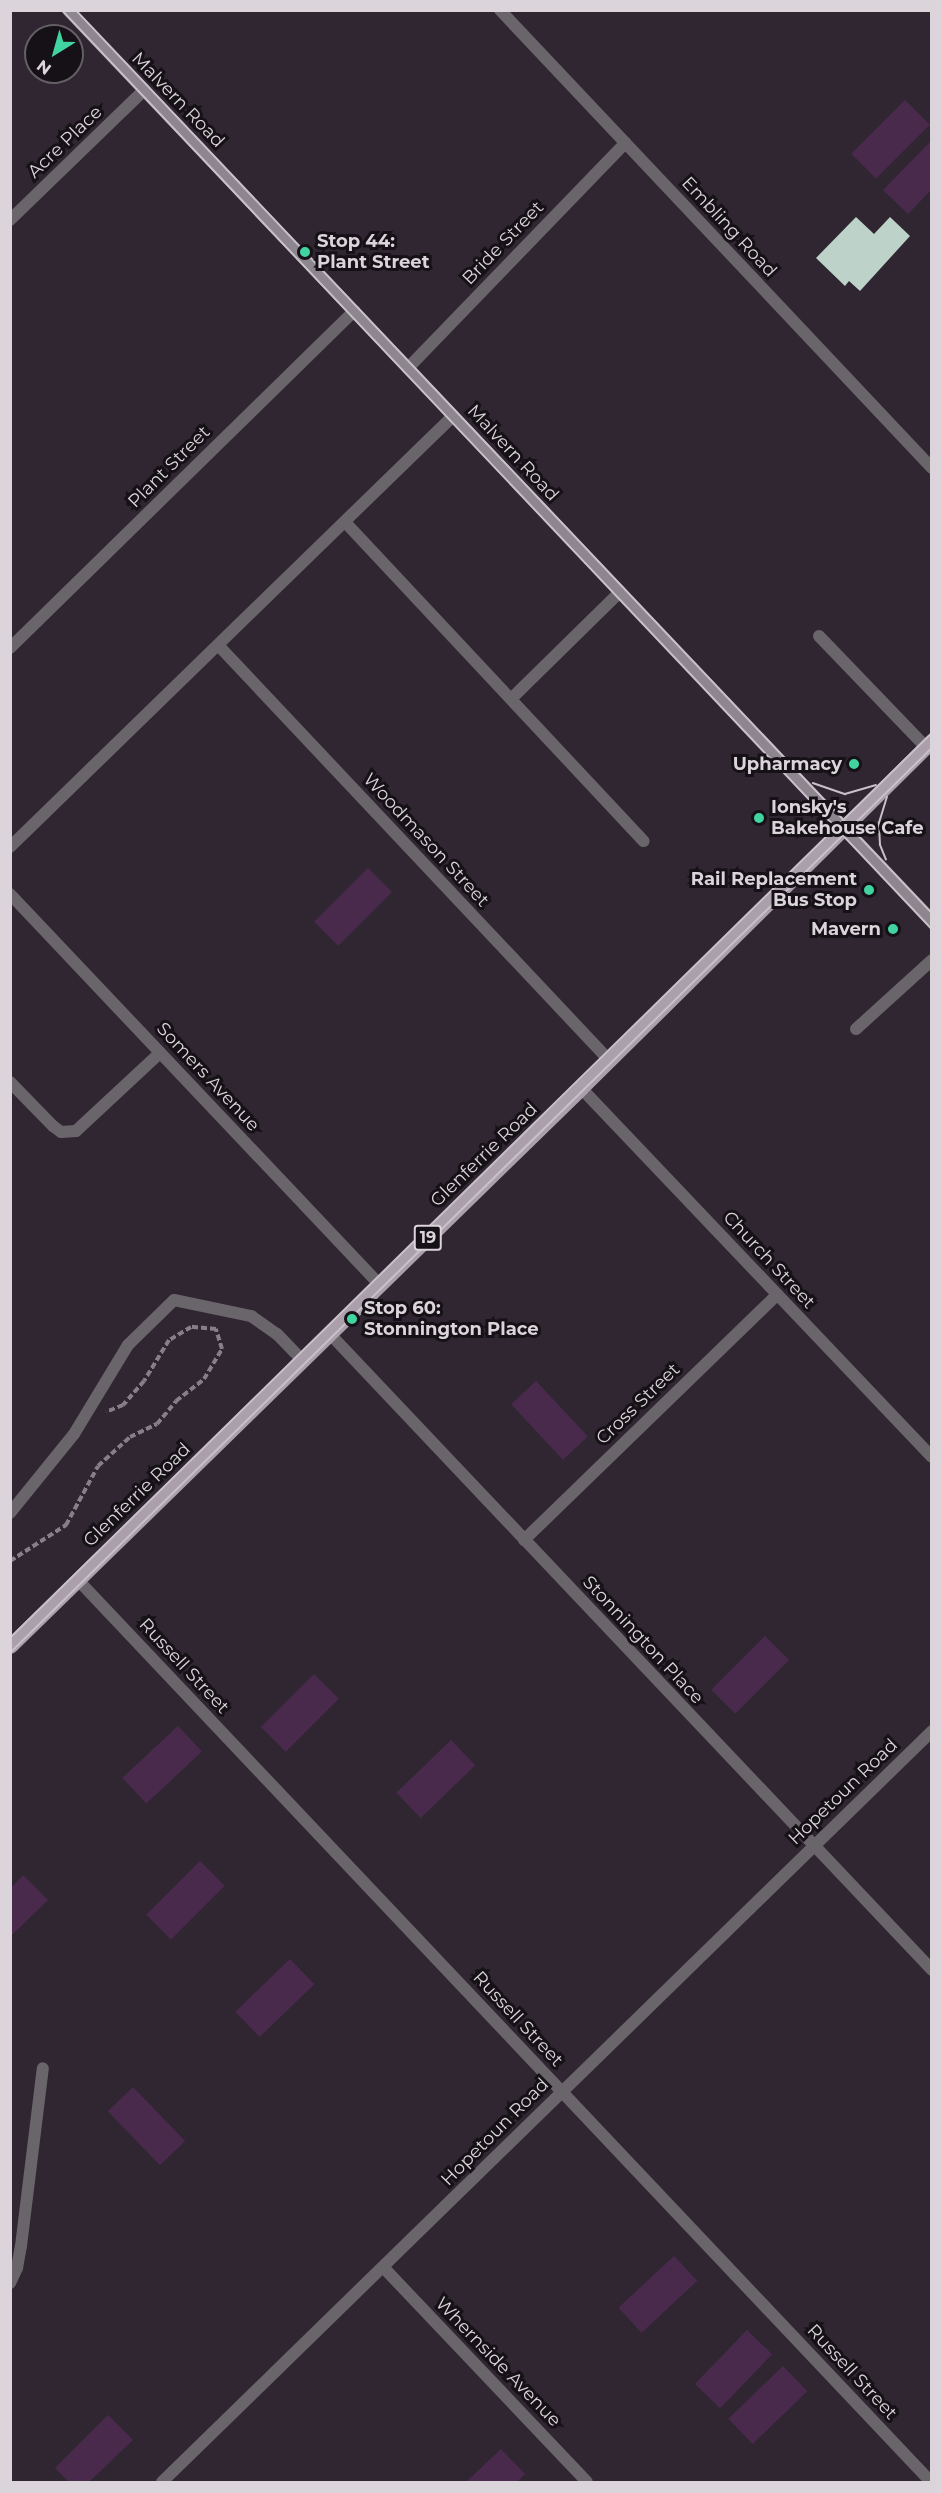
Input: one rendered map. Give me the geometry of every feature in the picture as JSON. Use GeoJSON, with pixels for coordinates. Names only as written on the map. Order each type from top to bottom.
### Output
{"type":"FeatureCollection","features":[{"type":"Feature","properties":{"kind":"main road","name":"Malvern Road"},"geometry":{"type":"LineString","coordinates":[[68,10],[932,920]]}},
{"type":"Feature","properties":{"kind":"main road","name":"Glenferrie Road"},"geometry":{"type":"LineString","coordinates":[[10,1646],[929,744]]}},
{"type":"Feature","properties":{"kind":"street","name":"Embling Road"},"geometry":{"type":"LineString","coordinates":[[500,10],[932,468]]}},
{"type":"Feature","properties":{"kind":"street","name":"Acre Place"},"geometry":{"type":"LineString","coordinates":[[10,220],[144,90]]}},
{"type":"Feature","properties":{"kind":"street","name":"Bride Street"},"geometry":{"type":"LineString","coordinates":[[408,368],[625,143]]}},
{"type":"Feature","properties":{"kind":"street","name":"Plant Street"},"geometry":{"type":"LineString","coordinates":[[10,648],[354,311]]}},
{"type":"Feature","properties":{"kind":"street"},"geometry":{"type":"LineString","coordinates":[[10,847],[453,416]]}},
{"type":"Feature","properties":{"kind":"street"},"geometry":{"type":"LineString","coordinates":[[345,522],[644,840]]}},
{"type":"Feature","properties":{"kind":"street"},"geometry":{"type":"LineString","coordinates":[[511,699],[620,592]]}},
{"type":"Feature","properties":{"kind":"street"},"geometry":{"type":"LineString","coordinates":[[819,636],[929,744]]}},
{"type":"Feature","properties":{"kind":"street","name":"Woodmason Street"},"geometry":{"type":"LineString","coordinates":[[218,645],[609,1060]]}},
{"type":"Feature","properties":{"kind":"street","name":"Somers Avenue"},"geometry":{"type":"LineString","coordinates":[[10,894],[380,1285]]}},
{"type":"Feature","properties":{"kind":"street"},"geometry":{"type":"LineString","coordinates":[[856,1029],[932,960]]}},
{"type":"Feature","properties":{"kind":"street"},"geometry":{"type":"LineString","coordinates":[[10,1082],[53,1126],[62,1132],[76,1131],[160,1053]]}},
{"type":"Feature","properties":{"kind":"street","name":"Church Street"},"geometry":{"type":"LineString","coordinates":[[581,1088],[932,1457]]}},
{"type":"Feature","properties":{"kind":"street","name":"Cross Street"},"geometry":{"type":"LineString","coordinates":[[524,1540],[777,1295]]}},
{"type":"Feature","properties":{"kind":"street"},"geometry":{"type":"LineString","coordinates":[[10,1513],[74,1434],[128,1345],[174,1300],[252,1316],[277,1334],[303,1360]]}},
{"type":"Feature","properties":{"kind":"street","name":"Stonnington Place"},"geometry":{"type":"LineString","coordinates":[[330,1334],[932,1970]]}},
{"type":"Feature","properties":{"kind":"street","name":"Russell Street"},"geometry":{"type":"LineString","coordinates":[[78,1580],[931,2482]]}},
{"type":"Feature","properties":{"kind":"street","name":"Hopetoun Road"},"geometry":{"type":"LineString","coordinates":[[162,2482],[932,1731]]}},
{"type":"Feature","properties":{"kind":"street"},"geometry":{"type":"LineString","coordinates":[[10,2283],[17,2268],[21,2246],[43,2068]]}},
{"type":"Feature","properties":{"kind":"street","name":"Whernside Avenue"},"geometry":{"type":"LineString","coordinates":[[383,2267],[587,2482]]}},
{"type":"Feature","properties":{"kind":"path"},"geometry":{"type":"LineString","coordinates":[[10,1561],[66,1525],[98,1466],[130,1437],[157,1424],[176,1401],[204,1379],[222,1348],[216,1329],[191,1327],[169,1340],[144,1381],[123,1405],[102,1414],[85,1415]]}},
{"type":"Feature","properties":{"kind":"shaded area"},"geometry":{"type":"Polygon","coordinates":[[[905,100],[930,125],[876,178],[851,154],[905,100]]]}},
{"type":"Feature","properties":{"kind":"shaded area"},"geometry":{"type":"Polygon","coordinates":[[[931,141],[931,190],[908,214],[883,190],[931,141]]]}},
{"type":"Feature","properties":{"kind":"shaded area"},"geometry":{"type":"Polygon","coordinates":[[[368,868],[392,892],[338,946],[314,922],[368,868]]]}},
{"type":"Feature","properties":{"kind":"shaded area"},"geometry":{"type":"Polygon","coordinates":[[[536,1381],[588,1437],[563,1460],[511,1404],[536,1381]]]}},
{"type":"Feature","properties":{"kind":"shaded area"},"geometry":{"type":"Polygon","coordinates":[[[765,1636],[789,1660],[735,1714],[711,1690],[765,1636]]]}},
{"type":"Feature","properties":{"kind":"shaded area"},"geometry":{"type":"Polygon","coordinates":[[[314,1674],[339,1699],[286,1752],[261,1727],[314,1674]]]}},
{"type":"Feature","properties":{"kind":"shaded area"},"geometry":{"type":"Polygon","coordinates":[[[178,1726],[202,1752],[146,1803],[122,1778],[178,1726]]]}},
{"type":"Feature","properties":{"kind":"shaded area"},"geometry":{"type":"Polygon","coordinates":[[[451,1740],[475,1765],[421,1818],[396,1793],[451,1740]]]}},
{"type":"Feature","properties":{"kind":"shaded area"},"geometry":{"type":"Polygon","coordinates":[[[200,1861],[225,1886],[171,1939],[146,1915],[200,1861]]]}},
{"type":"Feature","properties":{"kind":"shaded area"},"geometry":{"type":"Polygon","coordinates":[[[23,1875],[48,1900],[11,1936],[11,1888],[23,1875]]]}},
{"type":"Feature","properties":{"kind":"shaded area"},"geometry":{"type":"Polygon","coordinates":[[[290,1959],[314,1984],[260,2037],[235,2012],[290,1959]]]}},
{"type":"Feature","properties":{"kind":"shaded area"},"geometry":{"type":"Polygon","coordinates":[[[133,2087],[185,2141],[160,2165],[108,2111],[133,2087]]]}},
{"type":"Feature","properties":{"kind":"shaded area"},"geometry":{"type":"Polygon","coordinates":[[[674,2256],[697,2281],[642,2333],[618,2308],[674,2256]]]}},
{"type":"Feature","properties":{"kind":"shaded area"},"geometry":{"type":"Polygon","coordinates":[[[747,2330],[772,2354],[720,2408],[695,2384],[747,2330]]]}},
{"type":"Feature","properties":{"kind":"shaded area"},"geometry":{"type":"Polygon","coordinates":[[[783,2366],[807,2391],[753,2444],[728,2419],[783,2366]]]}},
{"type":"Feature","properties":{"kind":"shaded area"},"geometry":{"type":"Polygon","coordinates":[[[108,2415],[133,2440],[89,2482],[69,2482],[55,2468],[108,2415]]]}},
{"type":"Feature","properties":{"kind":"shaded area"},"geometry":{"type":"Polygon","coordinates":[[[501,2449],[525,2474],[517,2482],[466,2482],[501,2449]]]}},
{"type":"Feature","properties":{"kind":"building"},"geometry":{"type":"Polygon","coordinates":[[[856,217],[874,234],[890,217],[910,236],[860,291],[849,281],[845,286],[816,258],[856,217]]]}},
{"type":"Feature","properties":{"kind":"tram line"},"geometry":{"type":"LineString","coordinates":[[62,10],[932,929]]}},
{"type":"Feature","properties":{"kind":"tram line"},"geometry":{"type":"LineString","coordinates":[[76,10],[932,913]]}},
{"type":"Feature","properties":{"kind":"tram line"},"geometry":{"type":"LineString","coordinates":[[10,1638],[932,733]]}},
{"type":"Feature","properties":{"kind":"tram line"},"geometry":{"type":"LineString","coordinates":[[10,1653],[932,748]]}},
{"type":"Feature","properties":{"kind":"tram line"},"geometry":{"type":"LineString","coordinates":[[813,783],[845,794],[876,785]]}},
{"type":"Feature","properties":{"kind":"tram line"},"geometry":{"type":"LineString","coordinates":[[886,860],[880,845],[879,823],[887,797]]}},
{"type":"Feature","properties":{"kind":"place","name":"Stop 44: Plant Street"},"geometry":{"type":"Point","coordinates":[305,252]}},
{"type":"Feature","properties":{"kind":"place","name":"Upharmacy"},"geometry":{"type":"Point","coordinates":[854,764]}},
{"type":"Feature","properties":{"kind":"place","name":"Ionsky's Bakehouse Cafe"},"geometry":{"type":"Point","coordinates":[759,818]}},
{"type":"Feature","properties":{"kind":"place","name":"Rail Replacement Bus Stop"},"geometry":{"type":"Point","coordinates":[869,890]}},
{"type":"Feature","properties":{"kind":"place","name":"Mavern"},"geometry":{"type":"Point","coordinates":[893,929]}},
{"type":"Feature","properties":{"kind":"place","name":"Stop 60: Stonnington Place"},"geometry":{"type":"Point","coordinates":[352,1319]}}]}
